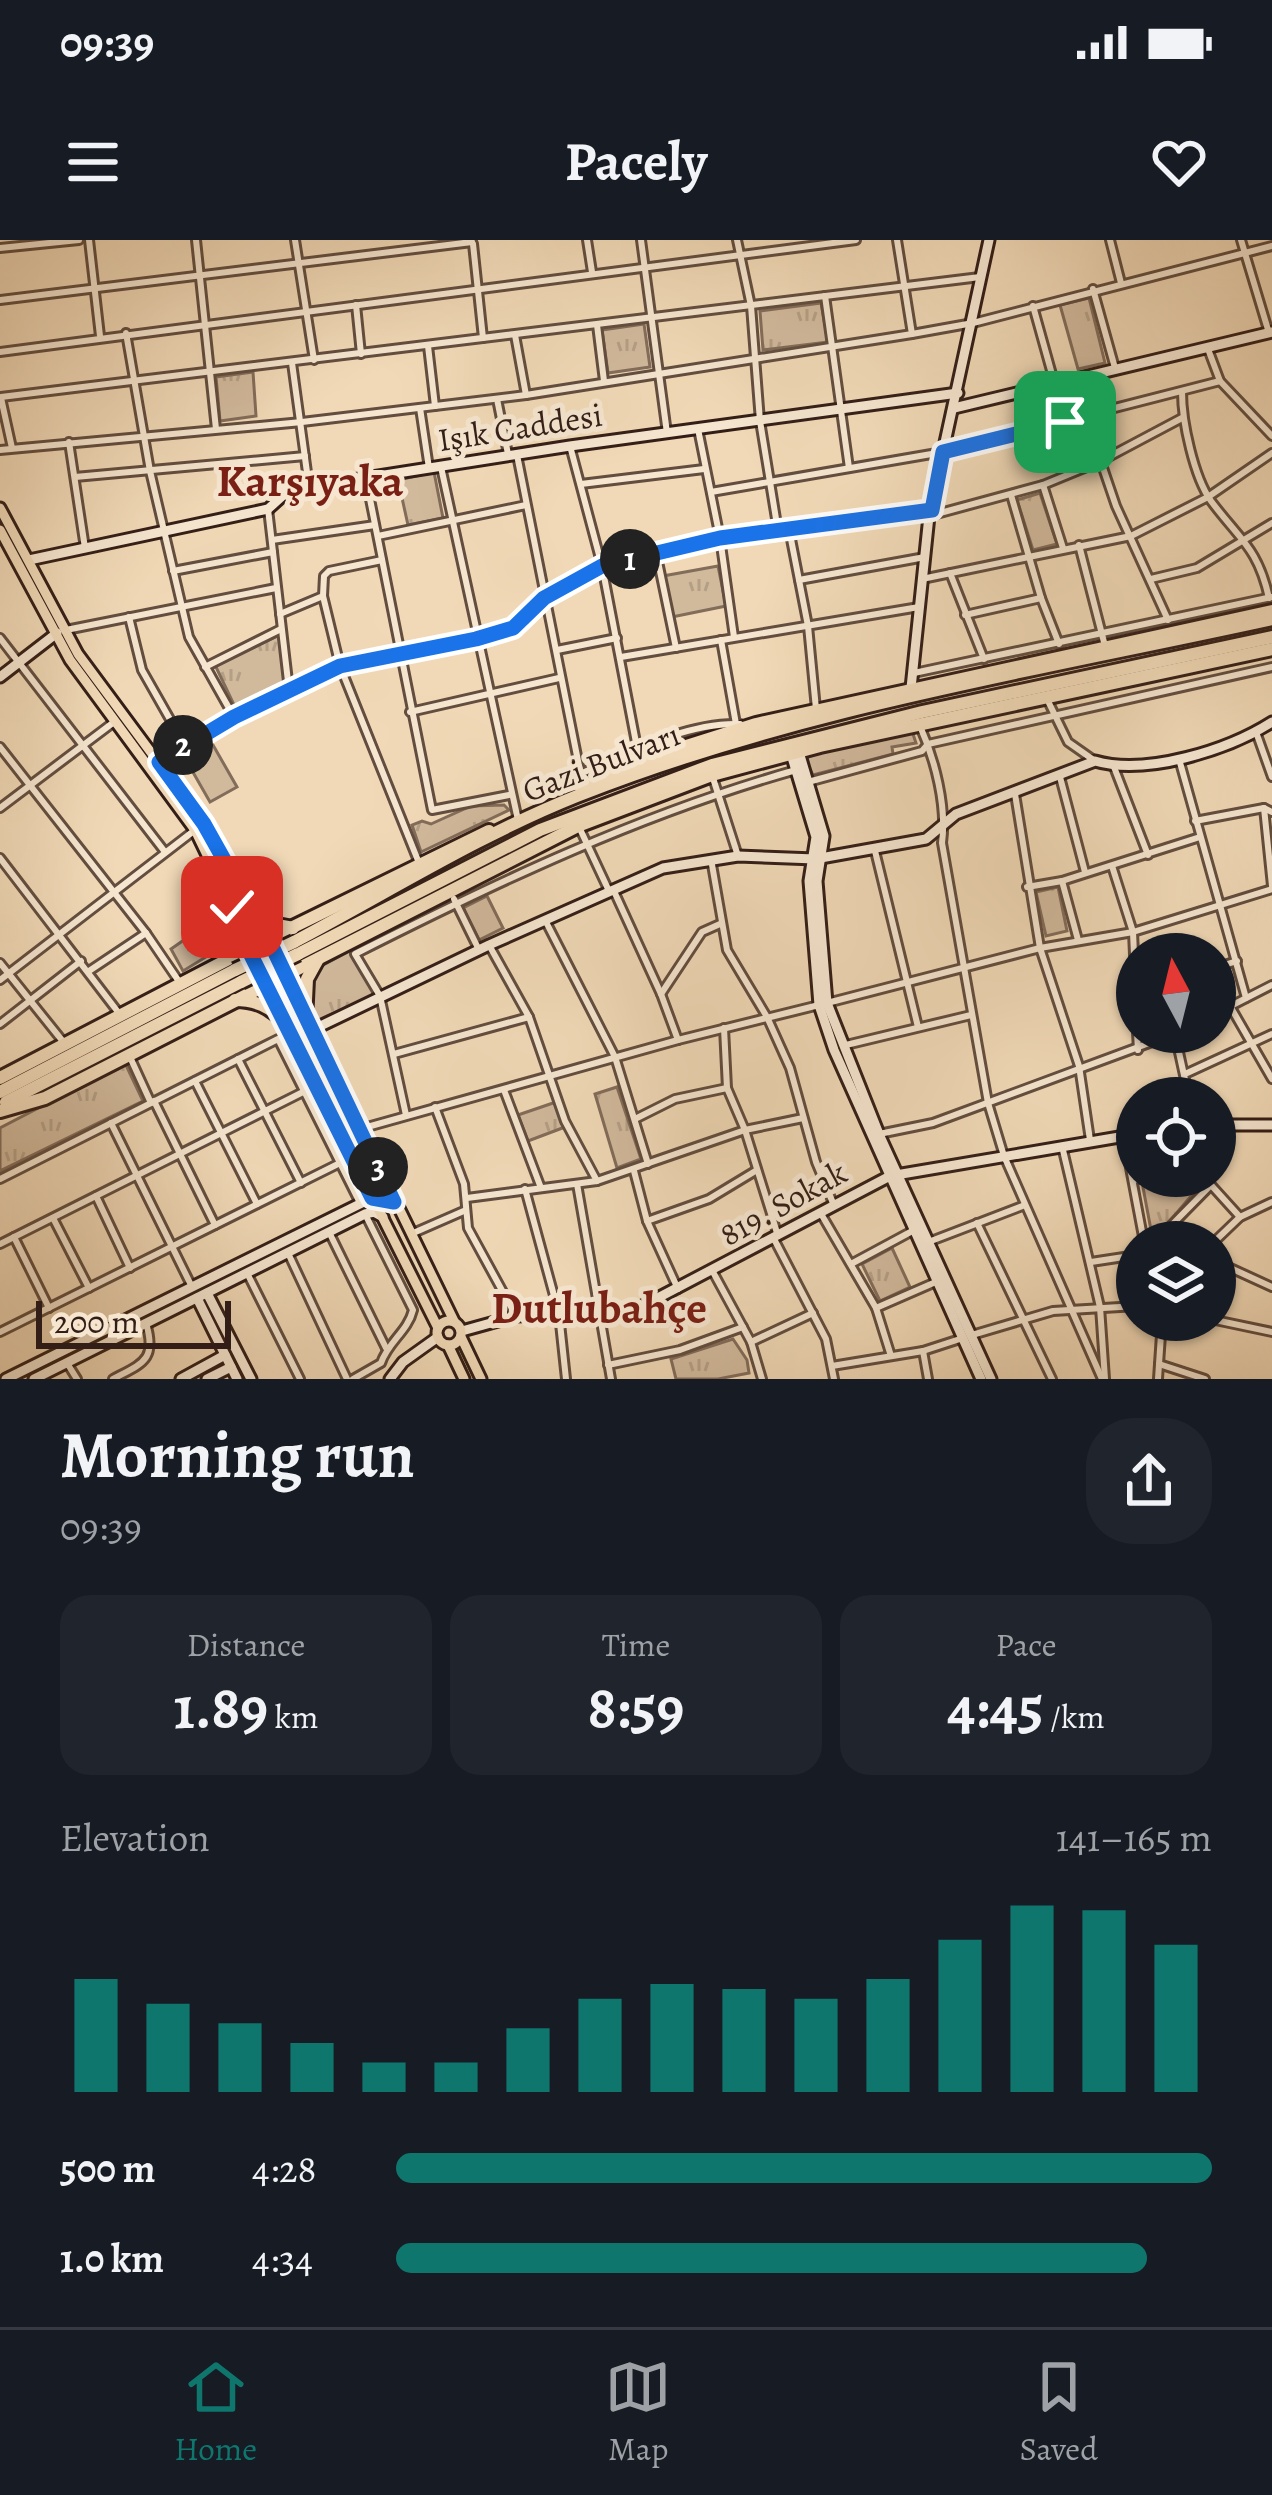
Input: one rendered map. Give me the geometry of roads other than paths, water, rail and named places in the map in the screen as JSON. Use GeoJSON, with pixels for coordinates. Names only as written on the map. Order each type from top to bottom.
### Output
{"type":"FeatureCollection","features":[{"type":"Feature","properties":{"kind":"highway"},"geometry":{"type":"LineString","coordinates":[[550,808],[581,780],[638,755],[913,680],[1271,606]]}},
{"type":"Feature","properties":{"kind":"highway","name":"Gazi Bulvarı"},"geometry":{"type":"LineString","coordinates":[[0,1108],[295,941],[550,808],[717,747],[1271,606]]}},
{"type":"Feature","properties":{"kind":"highway","name":"Gazi Bulvarı"},"geometry":{"type":"LineString","coordinates":[[295,941],[540,830],[712,764],[1272,637]]}},
{"type":"Feature","properties":{"kind":"highway"},"geometry":{"type":"LineString","coordinates":[[0,1108],[45,1098],[265,984],[452,897],[578,826],[712,775],[1272,649]]}},
{"type":"Feature","properties":{"kind":"highway"},"geometry":{"type":"LineString","coordinates":[[4,1076],[248,948],[269,940],[295,941],[419,863],[470,837],[518,822]]}},
{"type":"Feature","properties":{"kind":"highway"},"geometry":{"type":"LineString","coordinates":[[452,897],[540,830]]}},
{"type":"Feature","properties":{"kind":"highway"},"geometry":{"type":"LineString","coordinates":[[220,965],[238,948],[232,907]]}},
{"type":"Feature","properties":{"kind":"highway"},"geometry":{"type":"LineString","coordinates":[[248,908],[295,941]]}},
{"type":"Feature","properties":{"kind":"highway"},"geometry":{"type":"LineString","coordinates":[[308,1026],[307,979],[322,956]]}},
{"type":"Feature","properties":{"kind":"highway","name":"Gazi Bulvarı"},"geometry":{"type":"LineString","coordinates":[[0,1092],[238,976]]}},
{"type":"Feature","properties":{"kind":"highway"},"geometry":{"type":"LineString","coordinates":[[233,1000],[252,1000],[285,1022]]}},
{"type":"Feature","properties":{"kind":"main road"},"geometry":{"type":"LineString","coordinates":[[0,508],[29,560],[70,660],[195,830],[265,984],[464,1379]]}},
{"type":"Feature","properties":{"kind":"main road"},"geometry":{"type":"LineString","coordinates":[[1,535],[61,632],[204,824],[269,940],[481,1379]]}},
{"type":"Feature","properties":{"kind":"main road"},"geometry":{"type":"LineString","coordinates":[[441,1336],[445,1321],[459,1330]]}},
{"type":"Feature","properties":{"kind":"main road"},"geometry":{"type":"LineString","coordinates":[[441,1336],[459,1330]]}},
{"type":"Feature","properties":{"kind":"street"},"geometry":{"type":"LineString","coordinates":[[0,248],[79,240]]}},
{"type":"Feature","properties":{"kind":"street"},"geometry":{"type":"LineString","coordinates":[[89,240],[100,336]]}},
{"type":"Feature","properties":{"kind":"street"},"geometry":{"type":"LineString","coordinates":[[196,240],[216,429]]}},
{"type":"Feature","properties":{"kind":"street"},"geometry":{"type":"LineString","coordinates":[[295,240],[314,360]]}},
{"type":"Feature","properties":{"kind":"street"},"geometry":{"type":"LineString","coordinates":[[587,240],[592,272]]}},
{"type":"Feature","properties":{"kind":"street"},"geometry":{"type":"LineString","coordinates":[[641,240],[667,433]]}},
{"type":"Feature","properties":{"kind":"street"},"geometry":{"type":"LineString","coordinates":[[736,240],[751,306],[760,422],[778,531]]}},
{"type":"Feature","properties":{"kind":"street"},"geometry":{"type":"LineString","coordinates":[[0,352],[856,240]]}},
{"type":"Feature","properties":{"kind":"street"},"geometry":{"type":"LineString","coordinates":[[897,240],[912,334]]}},
{"type":"Feature","properties":{"kind":"street"},"geometry":{"type":"LineString","coordinates":[[989,240],[930,513],[913,680],[1059,644],[1104,640],[1168,620],[1271,606],[1262,565],[1208,497],[1182,418],[1182,392]]}},
{"type":"Feature","properties":{"kind":"street"},"geometry":{"type":"LineString","coordinates":[[1110,240],[1121,283]]}},
{"type":"Feature","properties":{"kind":"street"},"geometry":{"type":"LineString","coordinates":[[954,408],[1271,332],[1241,240]]}},
{"type":"Feature","properties":{"kind":"street"},"geometry":{"type":"LineString","coordinates":[[0,300],[472,241],[483,339]]}},
{"type":"Feature","properties":{"kind":"street"},"geometry":{"type":"LineString","coordinates":[[0,450],[497,399],[912,334],[973,323],[1272,246]]}},
{"type":"Feature","properties":{"kind":"street"},"geometry":{"type":"LineString","coordinates":[[12,448],[0,396],[982,277]]}},
{"type":"Feature","properties":{"kind":"street"},"geometry":{"type":"LineString","coordinates":[[1093,289],[1114,368]]}},
{"type":"Feature","properties":{"kind":"street"},"geometry":{"type":"LineString","coordinates":[[825,296],[849,468]]}},
{"type":"Feature","properties":{"kind":"street"},"geometry":{"type":"LineString","coordinates":[[356,304],[361,354]]}},
{"type":"Feature","properties":{"kind":"street"},"geometry":{"type":"LineString","coordinates":[[1033,306],[1065,422]]}},
{"type":"Feature","properties":{"kind":"street"},"geometry":{"type":"LineString","coordinates":[[597,325],[604,382]]}},
{"type":"Feature","properties":{"kind":"street"},"geometry":{"type":"LineString","coordinates":[[126,333],[150,471],[189,637],[234,717]]}},
{"type":"Feature","properties":{"kind":"street"},"geometry":{"type":"LineString","coordinates":[[515,335],[526,395]]}},
{"type":"Feature","properties":{"kind":"street"},"geometry":{"type":"LineString","coordinates":[[428,346],[435,406]]}},
{"type":"Feature","properties":{"kind":"street"},"geometry":{"type":"LineString","coordinates":[[1207,346],[1220,381],[1272,436]]}},
{"type":"Feature","properties":{"kind":"street"},"geometry":{"type":"LineString","coordinates":[[292,363],[309,487]]}},
{"type":"Feature","properties":{"kind":"street"},"geometry":{"type":"LineString","coordinates":[[711,492],[943,452],[1220,381]]}},
{"type":"Feature","properties":{"kind":"street","name":"Işık Caddesi"},"geometry":{"type":"LineString","coordinates":[[29,560],[268,508],[289,490],[958,393]]}},
{"type":"Feature","properties":{"kind":"street"},"geometry":{"type":"LineString","coordinates":[[497,399],[526,505],[581,780]]}},
{"type":"Feature","properties":{"kind":"street"},"geometry":{"type":"LineString","coordinates":[[420,408],[451,520],[518,822]]}},
{"type":"Feature","properties":{"kind":"street"},"geometry":{"type":"LineString","coordinates":[[1085,415],[1099,462],[1168,620]]}},
{"type":"Feature","properties":{"kind":"street"},"geometry":{"type":"LineString","coordinates":[[159,762],[234,717],[340,666],[513,628],[544,598],[602,566],[720,538],[930,513],[1010,495],[1099,462],[1182,418]]}},
{"type":"Feature","properties":{"kind":"street"},"geometry":{"type":"LineString","coordinates":[[698,429],[734,637]]}},
{"type":"Feature","properties":{"kind":"street"},"geometry":{"type":"LineString","coordinates":[[70,442],[86,548]]}},
{"type":"Feature","properties":{"kind":"street"},"geometry":{"type":"LineString","coordinates":[[570,446],[602,566],[638,755],[719,723],[756,724]]}},
{"type":"Feature","properties":{"kind":"street"},"geometry":{"type":"LineString","coordinates":[[922,579],[1131,536],[1208,497],[1272,453]]}},
{"type":"Feature","properties":{"kind":"street"},"geometry":{"type":"LineString","coordinates":[[75,477],[305,456]]}},
{"type":"Feature","properties":{"kind":"street"},"geometry":{"type":"LineString","coordinates":[[581,484],[704,469]]}},
{"type":"Feature","properties":{"kind":"street"},"geometry":{"type":"LineString","coordinates":[[366,478],[432,810],[509,795]]}},
{"type":"Feature","properties":{"kind":"street"},"geometry":{"type":"LineString","coordinates":[[1043,485],[1063,548]]}},
{"type":"Feature","properties":{"kind":"street"},"geometry":{"type":"LineString","coordinates":[[1010,495],[1059,644]]}},
{"type":"Feature","properties":{"kind":"street"},"geometry":{"type":"LineString","coordinates":[[378,536],[526,505]]}},
{"type":"Feature","properties":{"kind":"street"},"geometry":{"type":"LineString","coordinates":[[268,508],[290,691]]}},
{"type":"Feature","properties":{"kind":"street"},"geometry":{"type":"LineString","coordinates":[[1151,579],[1197,568],[1272,523]]}},
{"type":"Feature","properties":{"kind":"street"},"geometry":{"type":"LineString","coordinates":[[272,540],[375,525]]}},
{"type":"Feature","properties":{"kind":"street"},"geometry":{"type":"LineString","coordinates":[[789,529],[808,626],[816,709]]}},
{"type":"Feature","properties":{"kind":"street"},"geometry":{"type":"LineString","coordinates":[[1078,545],[1104,640]]}},
{"type":"Feature","properties":{"kind":"street"},"geometry":{"type":"LineString","coordinates":[[172,571],[273,552]]}},
{"type":"Feature","properties":{"kind":"street"},"geometry":{"type":"LineString","coordinates":[[656,552],[676,648]]}},
{"type":"Feature","properties":{"kind":"street"},"geometry":{"type":"LineString","coordinates":[[799,580],[925,557]]}},
{"type":"Feature","properties":{"kind":"street"},"geometry":{"type":"LineString","coordinates":[[382,560],[328,571],[323,596],[340,666],[419,863]]}},
{"type":"Feature","properties":{"kind":"street"},"geometry":{"type":"LineString","coordinates":[[950,573],[985,660]]}},
{"type":"Feature","properties":{"kind":"street"},"geometry":{"type":"LineString","coordinates":[[0,677],[61,632],[276,588]]}},
{"type":"Feature","properties":{"kind":"street"},"geometry":{"type":"LineString","coordinates":[[280,614],[323,596]]}},
{"type":"Feature","properties":{"kind":"street"},"geometry":{"type":"LineString","coordinates":[[965,615],[1041,598]]}},
{"type":"Feature","properties":{"kind":"street"},"geometry":{"type":"LineString","coordinates":[[620,657],[919,607]]}},
{"type":"Feature","properties":{"kind":"street"},"geometry":{"type":"LineString","coordinates":[[129,617],[142,670],[184,744]]}},
{"type":"Feature","properties":{"kind":"street"},"geometry":{"type":"LineString","coordinates":[[205,667],[281,629]]}},
{"type":"Feature","properties":{"kind":"street"},"geometry":{"type":"LineString","coordinates":[[0,638],[165,851]]}},
{"type":"Feature","properties":{"kind":"street"},"geometry":{"type":"LineString","coordinates":[[556,650],[617,638]]}},
{"type":"Feature","properties":{"kind":"street"},"geometry":{"type":"LineString","coordinates":[[721,640],[736,724]]}},
{"type":"Feature","properties":{"kind":"street"},"geometry":{"type":"LineString","coordinates":[[808,782],[922,751],[928,744],[1272,667]]}},
{"type":"Feature","properties":{"kind":"street"},"geometry":{"type":"LineString","coordinates":[[410,712],[560,678]]}},
{"type":"Feature","properties":{"kind":"street"},"geometry":{"type":"LineString","coordinates":[[1047,698],[1068,742],[1095,761],[1114,766],[1179,758],[1272,722]]}},
{"type":"Feature","properties":{"kind":"street"},"geometry":{"type":"LineString","coordinates":[[0,808],[114,722]]}},
{"type":"Feature","properties":{"kind":"street"},"geometry":{"type":"LineString","coordinates":[[920,726],[944,824],[942,843],[988,1103],[1004,1156],[1104,1379]]}},
{"type":"Feature","properties":{"kind":"street"},"geometry":{"type":"LineString","coordinates":[[1256,732],[1272,777]]}},
{"type":"Feature","properties":{"kind":"street"},"geometry":{"type":"LineString","coordinates":[[0,747],[182,986]]}},
{"type":"Feature","properties":{"kind":"street"},"geometry":{"type":"LineString","coordinates":[[795,753],[816,837],[823,1004],[834,1050],[931,1241],[982,1379]]}},
{"type":"Feature","properties":{"kind":"street"},"geometry":{"type":"LineString","coordinates":[[795,753],[824,836],[818,859]]}},
{"type":"Feature","properties":{"kind":"street"},"geometry":{"type":"LineString","coordinates":[[1179,758],[1246,998]]}},
{"type":"Feature","properties":{"kind":"street"},"geometry":{"type":"LineString","coordinates":[[308,1026],[663,868],[738,856],[818,859],[926,839],[956,814],[1095,761]]}},
{"type":"Feature","properties":{"kind":"street"},"geometry":{"type":"LineString","coordinates":[[1114,766],[1148,855]]}},
{"type":"Feature","properties":{"kind":"street"},"geometry":{"type":"LineString","coordinates":[[406,1115],[380,996],[355,954],[452,897],[718,792],[796,770]]}},
{"type":"Feature","properties":{"kind":"street"},"geometry":{"type":"LineString","coordinates":[[712,775],[738,856]]}},
{"type":"Feature","properties":{"kind":"street"},"geometry":{"type":"LineString","coordinates":[[1060,777],[1085,872]]}},
{"type":"Feature","properties":{"kind":"street"},"geometry":{"type":"LineString","coordinates":[[1015,794],[1040,948],[1079,1066],[1090,1140]]}},
{"type":"Feature","properties":{"kind":"street"},"geometry":{"type":"LineString","coordinates":[[360,1129],[724,1028],[1040,948],[1132,932],[1272,887],[1268,810],[1195,821]]}},
{"type":"Feature","properties":{"kind":"street"},"geometry":{"type":"LineString","coordinates":[[578,826],[662,994],[678,1040]]}},
{"type":"Feature","properties":{"kind":"street"},"geometry":{"type":"LineString","coordinates":[[0,980],[195,830]]}},
{"type":"Feature","properties":{"kind":"street"},"geometry":{"type":"LineString","coordinates":[[1027,887],[1062,881],[1199,837]]}},
{"type":"Feature","properties":{"kind":"street"},"geometry":{"type":"LineString","coordinates":[[875,850],[918,1027]]}},
{"type":"Feature","properties":{"kind":"street"},"geometry":{"type":"LineString","coordinates":[[0,858],[121,1016]]}},
{"type":"Feature","properties":{"kind":"street"},"geometry":{"type":"LineString","coordinates":[[711,859],[727,950],[767,1018],[799,1094],[832,1204]]}},
{"type":"Feature","properties":{"kind":"street"},"geometry":{"type":"LineString","coordinates":[[1112,866],[1132,932]]}},
{"type":"Feature","properties":{"kind":"street"},"geometry":{"type":"LineString","coordinates":[[1062,881],[1078,940]]}},
{"type":"Feature","properties":{"kind":"street"},"geometry":{"type":"LineString","coordinates":[[452,897],[529,1017],[565,1120],[597,1180]]}},
{"type":"Feature","properties":{"kind":"street"},"geometry":{"type":"LineString","coordinates":[[545,920],[615,1057],[649,1165]]}},
{"type":"Feature","properties":{"kind":"street"},"geometry":{"type":"LineString","coordinates":[[662,994],[702,932],[720,924]]}},
{"type":"Feature","properties":{"kind":"street"},"geometry":{"type":"LineString","coordinates":[[89,971],[146,933]]}},
{"type":"Feature","properties":{"kind":"street"},"geometry":{"type":"LineString","coordinates":[[0,1024],[81,962]]}},
{"type":"Feature","properties":{"kind":"street"},"geometry":{"type":"LineString","coordinates":[[0,963],[66,1045]]}},
{"type":"Feature","properties":{"kind":"street"},"geometry":{"type":"LineString","coordinates":[[1236,1003],[1272,985]]}},
{"type":"Feature","properties":{"kind":"street"},"geometry":{"type":"LineString","coordinates":[[823,1004],[938,1281],[991,1379]]}},
{"type":"Feature","properties":{"kind":"street"},"geometry":{"type":"LineString","coordinates":[[842,1046],[970,1015]]}},
{"type":"Feature","properties":{"kind":"street"},"geometry":{"type":"LineString","coordinates":[[394,1054],[529,1017]]}},
{"type":"Feature","properties":{"kind":"street"},"geometry":{"type":"LineString","coordinates":[[1236,1017],[1272,1079]]}},
{"type":"Feature","properties":{"kind":"street"},"geometry":{"type":"LineString","coordinates":[[724,1028],[728,1088],[759,1169],[776,1238],[826,1340],[834,1379]]}},
{"type":"Feature","properties":{"kind":"street"},"geometry":{"type":"LineString","coordinates":[[1185,1073],[1272,1034]]}},
{"type":"Feature","properties":{"kind":"street"},"geometry":{"type":"LineString","coordinates":[[0,1179],[278,1039],[412,1310],[410,1322],[381,1363],[350,1379],[287,1253]]}},
{"type":"Feature","properties":{"kind":"street"},"geometry":{"type":"LineString","coordinates":[[879,1134],[933,1123],[1079,1066],[1127,1053]]}},
{"type":"Feature","properties":{"kind":"street"},"geometry":{"type":"LineString","coordinates":[[1181,1053],[1186,1077]]}},
{"type":"Feature","properties":{"kind":"street"},"geometry":{"type":"LineString","coordinates":[[128,1054],[215,1225]]}},
{"type":"Feature","properties":{"kind":"street"},"geometry":{"type":"LineString","coordinates":[[238,1060],[301,1183]]}},
{"type":"Feature","properties":{"kind":"street"},"geometry":{"type":"LineString","coordinates":[[0,1061],[4,1076]]}},
{"type":"Feature","properties":{"kind":"street"},"geometry":{"type":"LineString","coordinates":[[195,1081],[257,1204]]}},
{"type":"Feature","properties":{"kind":"street"},"geometry":{"type":"LineString","coordinates":[[635,1119],[675,1099],[728,1088]]}},
{"type":"Feature","properties":{"kind":"street"},"geometry":{"type":"LineString","coordinates":[[503,1089],[541,1188]]}},
{"type":"Feature","properties":{"kind":"street"},"geometry":{"type":"LineString","coordinates":[[0,1244],[305,1091]]}},
{"type":"Feature","properties":{"kind":"street"},"geometry":{"type":"LineString","coordinates":[[435,1107],[467,1198],[467,1228],[516,1316]]}},
{"type":"Feature","properties":{"kind":"street"},"geometry":{"type":"LineString","coordinates":[[467,1198],[597,1180],[746,1130],[803,1118]]}},
{"type":"Feature","properties":{"kind":"street"},"geometry":{"type":"LineString","coordinates":[[111,1123],[172,1246],[251,1379]]}},
{"type":"Feature","properties":{"kind":"street"},"geometry":{"type":"LineString","coordinates":[[1236,1125],[1272,1125]]}},
{"type":"Feature","properties":{"kind":"street","name":"819. Sokak"},"geometry":{"type":"LineString","coordinates":[[459,1330],[516,1316],[631,1312],[832,1204],[895,1176],[1116,1137]]}},
{"type":"Feature","properties":{"kind":"street"},"geometry":{"type":"LineString","coordinates":[[1062,1146],[1100,1307],[1104,1379]]}},
{"type":"Feature","properties":{"kind":"street"},"geometry":{"type":"LineString","coordinates":[[1,1328],[340,1163]]}},
{"type":"Feature","properties":{"kind":"street"},"geometry":{"type":"LineString","coordinates":[[647,1221],[709,1199],[759,1169]]}},
{"type":"Feature","properties":{"kind":"street"},"geometry":{"type":"LineString","coordinates":[[634,1171],[647,1221],[678,1289]]}},
{"type":"Feature","properties":{"kind":"street"},"geometry":{"type":"LineString","coordinates":[[577,1184],[611,1379]]}},
{"type":"Feature","properties":{"kind":"street"},"geometry":{"type":"LineString","coordinates":[[525,1190],[559,1314],[566,1379]]}},
{"type":"Feature","properties":{"kind":"street"},"geometry":{"type":"LineString","coordinates":[[96,1196],[130,1268]]}},
{"type":"Feature","properties":{"kind":"street"},"geometry":{"type":"LineString","coordinates":[[1174,1221],[1195,1197]]}},
{"type":"Feature","properties":{"kind":"street"},"geometry":{"type":"LineString","coordinates":[[1223,1197],[1240,1216]]}},
{"type":"Feature","properties":{"kind":"street"},"geometry":{"type":"LineString","coordinates":[[34,1379],[200,1290],[247,1273],[329,1232],[372,1198],[394,1202]]}},
{"type":"Feature","properties":{"kind":"street"},"geometry":{"type":"LineString","coordinates":[[1235,1221],[1272,1202]]}},
{"type":"Feature","properties":{"kind":"street"},"geometry":{"type":"LineString","coordinates":[[931,1241],[1025,1205]]}},
{"type":"Feature","properties":{"kind":"street"},"geometry":{"type":"LineString","coordinates":[[6,1379],[363,1209],[383,1217]]}},
{"type":"Feature","properties":{"kind":"street"},"geometry":{"type":"LineString","coordinates":[[411,1234],[466,1210]]}},
{"type":"Feature","properties":{"kind":"street"},"geometry":{"type":"LineString","coordinates":[[820,1212],[876,1308],[891,1356]]}},
{"type":"Feature","properties":{"kind":"street"},"geometry":{"type":"LineString","coordinates":[[53,1218],[88,1288]]}},
{"type":"Feature","properties":{"kind":"street"},"geometry":{"type":"LineString","coordinates":[[977,1223],[1052,1379]]}},
{"type":"Feature","properties":{"kind":"street"},"geometry":{"type":"LineString","coordinates":[[851,1264],[916,1229]]}},
{"type":"Feature","properties":{"kind":"street"},"geometry":{"type":"LineString","coordinates":[[329,1232],[392,1375],[421,1347],[441,1336]]}},
{"type":"Feature","properties":{"kind":"street"},"geometry":{"type":"LineString","coordinates":[[14,1237],[49,1308]]}},
{"type":"Feature","properties":{"kind":"street"},"geometry":{"type":"LineString","coordinates":[[1091,1262],[1116,1258]]}},
{"type":"Feature","properties":{"kind":"street"},"geometry":{"type":"LineString","coordinates":[[1236,1271],[1269,1286],[1272,1273]]}},
{"type":"Feature","properties":{"kind":"street"},"geometry":{"type":"LineString","coordinates":[[713,1272],[752,1342],[762,1379]]}},
{"type":"Feature","properties":{"kind":"street"},"geometry":{"type":"LineString","coordinates":[[247,1273],[300,1379]]}},
{"type":"Feature","properties":{"kind":"street"},"geometry":{"type":"LineString","coordinates":[[876,1308],[938,1281]]}},
{"type":"Feature","properties":{"kind":"street"},"geometry":{"type":"LineString","coordinates":[[200,1290],[237,1379]]}},
{"type":"Feature","properties":{"kind":"street"},"geometry":{"type":"LineString","coordinates":[[832,1366],[922,1351],[1022,1318],[1116,1307]]}},
{"type":"Feature","properties":{"kind":"street"},"geometry":{"type":"LineString","coordinates":[[752,1342],[813,1313]]}},
{"type":"Feature","properties":{"kind":"street"},"geometry":{"type":"LineString","coordinates":[[112,1379],[148,1356],[152,1343],[146,1323]]}},
{"type":"Feature","properties":{"kind":"street"},"geometry":{"type":"LineString","coordinates":[[1236,1324],[1272,1331]]}},
{"type":"Feature","properties":{"kind":"street"},"geometry":{"type":"LineString","coordinates":[[608,1365],[680,1350],[743,1327]]}},
{"type":"Feature","properties":{"kind":"street"},"geometry":{"type":"LineString","coordinates":[[1158,1379],[1161,1341]]}},
{"type":"Feature","properties":{"kind":"street"},"geometry":{"type":"LineString","coordinates":[[922,1351],[928,1379]]}},
{"type":"Feature","properties":{"kind":"street"},"geometry":{"type":"LineString","coordinates":[[181,1379],[225,1355]]}},
{"type":"Feature","properties":{"kind":"street"},"geometry":{"type":"LineString","coordinates":[[67,1363],[77,1379]]}},
{"type":"Feature","properties":{"kind":"street"},"geometry":{"type":"LineString","coordinates":[[1159,1364],[1205,1379]]}},
{"type":"Feature","properties":{"kind":"street"},"geometry":{"type":"LineString","coordinates":[[208,1379],[231,1367]]}},
{"type":"Feature","properties":{"kind":"district","name":"Karşıyaka"},"geometry":{"type":"Point","coordinates":[310,481]}},
{"type":"Feature","properties":{"kind":"district","name":"Dutlubahçe"},"geometry":{"type":"Point","coordinates":[599,1308]}}]}
